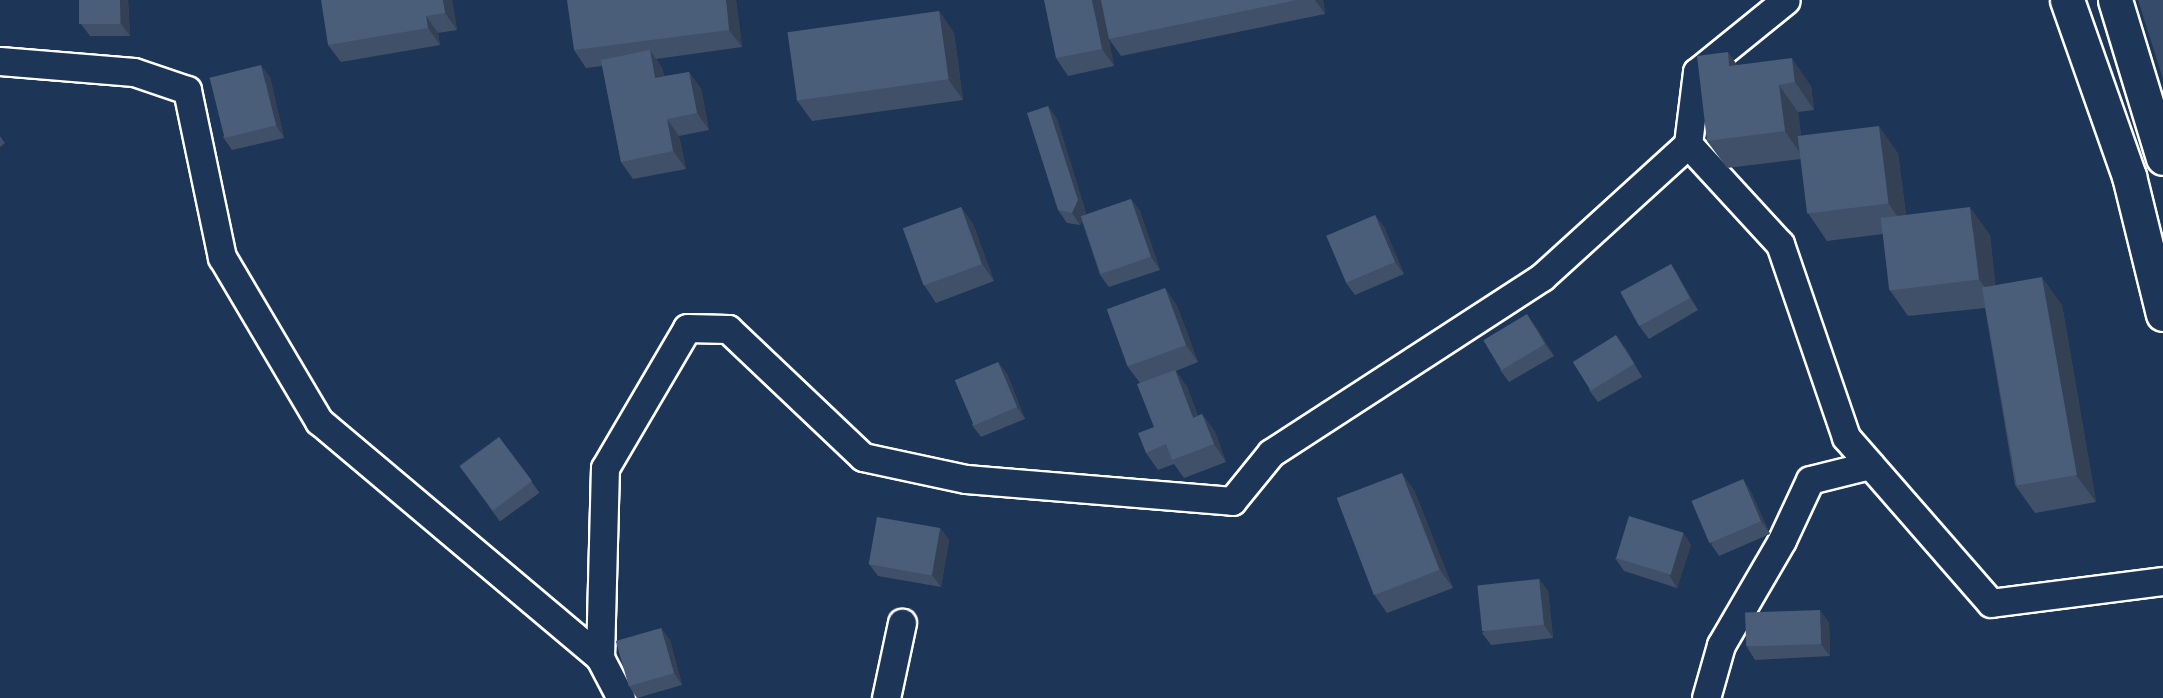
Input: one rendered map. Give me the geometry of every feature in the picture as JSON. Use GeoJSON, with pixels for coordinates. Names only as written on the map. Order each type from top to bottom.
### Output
{"type":"FeatureCollection","features":[{"type":"Feature","properties":{"kind":"main road"},"geometry":{"type":"LineString","coordinates":[[2067,0],[2129,176],[2163,314]]}},
{"type":"Feature","properties":{"kind":"main road"},"geometry":{"type":"LineString","coordinates":[[2115,0],[2163,158]]}},
{"type":"Feature","properties":{"kind":"street"},"geometry":{"type":"LineString","coordinates":[[600,658],[605,468],[687,328],[728,329],[862,457],[966,479],[1232,501],[1271,453],[1542,277],[1688,144],[1696,72],[1786,0]]}},
{"type":"Feature","properties":{"kind":"street"},"geometry":{"type":"LineString","coordinates":[[0,61],[134,72],[187,90],[222,257],[319,421],[600,658],[621,698]]}},
{"type":"Feature","properties":{"kind":"street"},"geometry":{"type":"LineString","coordinates":[[1688,144],[1780,244],[1846,436],[1991,603],[2163,581]]}},
{"type":"Feature","properties":{"kind":"street"},"geometry":{"type":"LineString","coordinates":[[1706,698],[1721,645],[1782,540],[1810,480],[1870,465]]}},
{"type":"Feature","properties":{"kind":"street"},"geometry":{"type":"LineString","coordinates":[[886,698],[902,623]]}},
{"type":"Feature","properties":{"kind":"shaded area"},"geometry":{"type":"Polygon","coordinates":[[[2138,0],[2163,0],[2163,79],[2138,0]]]}},
{"type":"Feature","properties":{"kind":"building"},"geometry":{"type":"Polygon","coordinates":[[[79,0],[120,0],[120,24],[79,24],[79,0]]]}},
{"type":"Feature","properties":{"kind":"building"},"geometry":{"type":"Polygon","coordinates":[[[321,0],[443,0],[445,13],[426,16],[428,28],[328,45],[321,0]]]}},
{"type":"Feature","properties":{"kind":"building"},"geometry":{"type":"Polygon","coordinates":[[[567,0],[726,0],[729,30],[574,50],[567,0]]]}},
{"type":"Feature","properties":{"kind":"building"},"geometry":{"type":"Polygon","coordinates":[[[1044,0],[1092,0],[1102,49],[1056,58],[1044,0]]]}},
{"type":"Feature","properties":{"kind":"building"},"geometry":{"type":"Polygon","coordinates":[[[1101,0],[1297,0],[1109,39],[1101,0]]]}},
{"type":"Feature","properties":{"kind":"building"},"geometry":{"type":"Polygon","coordinates":[[[939,11],[949,79],[797,101],[787,32],[939,11]]]}},
{"type":"Feature","properties":{"kind":"building"},"geometry":{"type":"Polygon","coordinates":[[[650,50],[655,78],[689,72],[697,113],[667,119],[673,151],[621,162],[601,60],[650,50]]]}},
{"type":"Feature","properties":{"kind":"building"},"geometry":{"type":"Polygon","coordinates":[[[1728,52],[1729,66],[1792,58],[1795,82],[1779,85],[1785,131],[1707,141],[1697,56],[1728,52]]]}},
{"type":"Feature","properties":{"kind":"building"},"geometry":{"type":"Polygon","coordinates":[[[261,65],[276,125],[225,138],[210,78],[261,65]]]}},
{"type":"Feature","properties":{"kind":"building"},"geometry":{"type":"Polygon","coordinates":[[[1048,106],[1078,200],[1072,213],[1058,210],[1027,113],[1048,106]]]}},
{"type":"Feature","properties":{"kind":"building"},"geometry":{"type":"Polygon","coordinates":[[[1879,126],[1889,203],[1807,213],[1798,136],[1879,126]]]}},
{"type":"Feature","properties":{"kind":"building"},"geometry":{"type":"Polygon","coordinates":[[[1131,199],[1151,257],[1101,274],[1081,216],[1131,199]]]}},
{"type":"Feature","properties":{"kind":"building"},"geometry":{"type":"Polygon","coordinates":[[[961,207],[982,264],[924,286],[903,228],[961,207]]]}},
{"type":"Feature","properties":{"kind":"building"},"geometry":{"type":"Polygon","coordinates":[[[1970,207],[1979,279],[1890,290],[1881,218],[1970,207]]]}},
{"type":"Feature","properties":{"kind":"building"},"geometry":{"type":"Polygon","coordinates":[[[1375,215],[1395,262],[1346,283],[1326,236],[1375,215]]]}},
{"type":"Feature","properties":{"kind":"building"},"geometry":{"type":"Polygon","coordinates":[[[1671,264],[1690,298],[1639,326],[1620,292],[1671,264]]]}},
{"type":"Feature","properties":{"kind":"building"},"geometry":{"type":"Polygon","coordinates":[[[2042,277],[2077,475],[2017,486],[1982,288],[2042,277]]]}},
{"type":"Feature","properties":{"kind":"building"},"geometry":{"type":"Polygon","coordinates":[[[1165,288],[1186,345],[1128,367],[1107,309],[1165,288]]]}},
{"type":"Feature","properties":{"kind":"building"},"geometry":{"type":"Polygon","coordinates":[[[1527,314],[1545,344],[1501,370],[1483,340],[1527,314]]]}},
{"type":"Feature","properties":{"kind":"building"},"geometry":{"type":"Polygon","coordinates":[[[1616,335],[1634,364],[1591,391],[1573,362],[1616,335]]]}},
{"type":"Feature","properties":{"kind":"building"},"geometry":{"type":"Polygon","coordinates":[[[998,362],[1017,407],[974,425],[955,380],[998,362]]]}},
{"type":"Feature","properties":{"kind":"building"},"geometry":{"type":"Polygon","coordinates":[[[1175,370],[1193,418],[1202,414],[1214,444],[1172,460],[1166,444],[1146,453],[1138,433],[1154,427],[1137,384],[1175,370]]]}},
{"type":"Feature","properties":{"kind":"building"},"geometry":{"type":"Polygon","coordinates":[[[499,437],[532,481],[493,510],[460,466],[499,437]]]}},
{"type":"Feature","properties":{"kind":"building"},"geometry":{"type":"Polygon","coordinates":[[[1402,473],[1439,570],[1374,595],[1337,498],[1402,473]]]}},
{"type":"Feature","properties":{"kind":"building"},"geometry":{"type":"Polygon","coordinates":[[[1743,479],[1761,521],[1709,543],[1691,501],[1743,479]]]}},
{"type":"Feature","properties":{"kind":"building"},"geometry":{"type":"Polygon","coordinates":[[[1629,516],[1684,533],[1671,575],[1616,558],[1629,516]]]}},
{"type":"Feature","properties":{"kind":"building"},"geometry":{"type":"Polygon","coordinates":[[[877,517],[940,528],[932,575],[869,564],[877,517]]]}},
{"type":"Feature","properties":{"kind":"building"},"geometry":{"type":"Polygon","coordinates":[[[1539,579],[1544,625],[1482,631],[1477,585],[1539,579]]]}},
{"type":"Feature","properties":{"kind":"building"},"geometry":{"type":"Polygon","coordinates":[[[1820,610],[1821,644],[1746,647],[1745,613],[1820,610]]]}},
{"type":"Feature","properties":{"kind":"building"},"geometry":{"type":"Polygon","coordinates":[[[661,628],[674,673],[629,686],[616,641],[661,628]]]}}]}
